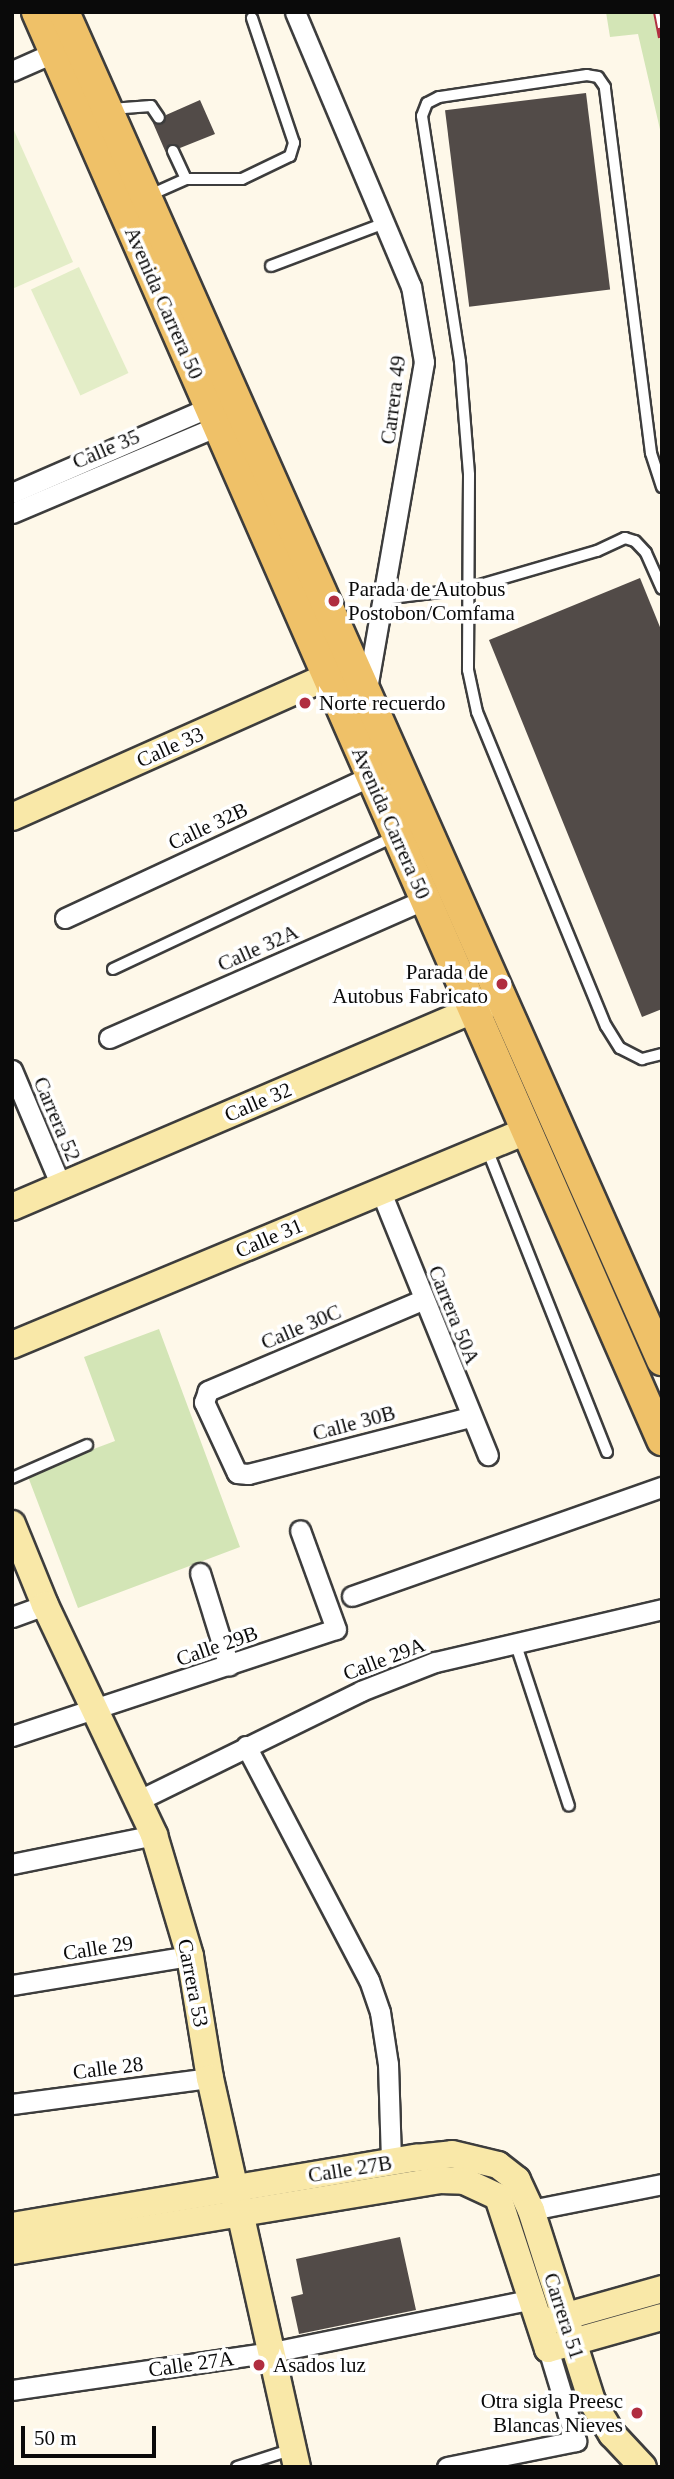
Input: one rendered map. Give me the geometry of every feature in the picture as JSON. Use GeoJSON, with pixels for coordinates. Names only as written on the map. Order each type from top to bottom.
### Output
{"type":"FeatureCollection","features":[{"type":"Feature","properties":{"kind":"main road","name":"Avenida Carrera 50"},"geometry":{"type":"LineString","coordinates":[[37,12],[662,1440]]}},
{"type":"Feature","properties":{"kind":"main road","name":"Avenida Carrera 50"},"geometry":{"type":"LineString","coordinates":[[64,12],[367,688],[662,1360]]}},
{"type":"Feature","properties":{"kind":"main road","name":"Calle 33"},"geometry":{"type":"LineString","coordinates":[[12,817],[327,677]]}},
{"type":"Feature","properties":{"kind":"main road","name":"Calle 32"},"geometry":{"type":"LineString","coordinates":[[12,1207],[504,997]]}},
{"type":"Feature","properties":{"kind":"main road","name":"Calle 31"},"geometry":{"type":"LineString","coordinates":[[12,1345],[526,1131]]}},
{"type":"Feature","properties":{"kind":"main road","name":"Carrera 53"},"geometry":{"type":"LineString","coordinates":[[12,1524],[45,1605],[94,1711],[141,1799],[154,1835],[190,1956],[210,2078],[237,2186],[295,2458]]}},
{"type":"Feature","properties":{"kind":"main road","name":"Calle 27B"},"geometry":{"type":"LineString","coordinates":[[12,2226],[237,2186],[452,2154],[474,2156],[498,2165],[517,2180],[519,2214]]}},
{"type":"Feature","properties":{"kind":"main road","name":"Calle 27B"},"geometry":{"type":"LineString","coordinates":[[12,2250],[439,2180],[464,2181],[483,2189],[519,2214]]}},
{"type":"Feature","properties":{"kind":"main road","name":"Carrera 51"},"geometry":{"type":"LineString","coordinates":[[519,2214],[546,2313]]}},
{"type":"Feature","properties":{"kind":"main road","name":"Carrera 51"},"geometry":{"type":"LineString","coordinates":[[519,2214],[546,2313],[560,2346],[592,2401],[634,2462]]}},
{"type":"Feature","properties":{"kind":"main road","name":"Calle 27A"},"geometry":{"type":"LineString","coordinates":[[546,2313],[662,2289]]}},
{"type":"Feature","properties":{"kind":"main road"},"geometry":{"type":"LineString","coordinates":[[560,2346],[662,2317]]}},
{"type":"Feature","properties":{"kind":"street","name":"Carrera 49"},"geometry":{"type":"LineString","coordinates":[[295,12],[385,222],[418,309],[424,362],[367,688]]}},
{"type":"Feature","properties":{"kind":"street"},"geometry":{"type":"LineString","coordinates":[[12,71],[55,52]]}},
{"type":"Feature","properties":{"kind":"street","name":"Calle 35"},"geometry":{"type":"LineString","coordinates":[[12,513],[87,471],[214,416]]}},
{"type":"Feature","properties":{"kind":"street","name":"Calle 35"},"geometry":{"type":"LineString","coordinates":[[12,493],[87,471]]}},
{"type":"Feature","properties":{"kind":"street","name":"Calle 32B"},"geometry":{"type":"LineString","coordinates":[[65,918],[371,776]]}},
{"type":"Feature","properties":{"kind":"street","name":"Calle 32A"},"geometry":{"type":"LineString","coordinates":[[109,1038],[425,899]]}},
{"type":"Feature","properties":{"kind":"street","name":"Carrera 52"},"geometry":{"type":"LineString","coordinates":[[12,1070],[61,1186]]}},
{"type":"Feature","properties":{"kind":"street","name":"Carrera 50A"},"geometry":{"type":"LineString","coordinates":[[381,1192],[422,1300],[488,1455]]}},
{"type":"Feature","properties":{"kind":"street","name":"Calle 30C"},"geometry":{"type":"LineString","coordinates":[[248,1474],[237,1473],[204,1402],[208,1391],[422,1300]]}},
{"type":"Feature","properties":{"kind":"street","name":"Calle 30B"},"geometry":{"type":"LineString","coordinates":[[248,1474],[470,1417]]}},
{"type":"Feature","properties":{"kind":"street"},"geometry":{"type":"LineString","coordinates":[[352,1596],[662,1487]]}},
{"type":"Feature","properties":{"kind":"street","name":"Calle 29B"},"geometry":{"type":"LineString","coordinates":[[12,1736],[336,1629],[300,1530]]}},
{"type":"Feature","properties":{"kind":"street"},"geometry":{"type":"LineString","coordinates":[[200,1573],[229,1666]]}},
{"type":"Feature","properties":{"kind":"street"},"geometry":{"type":"LineString","coordinates":[[12,1617],[45,1605]]}},
{"type":"Feature","properties":{"kind":"street","name":"Calle 29A"},"geometry":{"type":"LineString","coordinates":[[141,1799],[361,1691],[435,1662],[662,1609]]}},
{"type":"Feature","properties":{"kind":"street"},"geometry":{"type":"LineString","coordinates":[[246,1746],[369,1980],[380,2012],[388,2064],[391,2162]]}},
{"type":"Feature","properties":{"kind":"street"},"geometry":{"type":"LineString","coordinates":[[12,1864],[154,1835]]}},
{"type":"Feature","properties":{"kind":"street","name":"Calle 29"},"geometry":{"type":"LineString","coordinates":[[12,1985],[190,1956]]}},
{"type":"Feature","properties":{"kind":"street","name":"Calle 28"},"geometry":{"type":"LineString","coordinates":[[12,2104],[210,2078]]}},
{"type":"Feature","properties":{"kind":"street"},"geometry":{"type":"LineString","coordinates":[[519,2214],[662,2183]]}},
{"type":"Feature","properties":{"kind":"street","name":"Calle 27A"},"geometry":{"type":"LineString","coordinates":[[12,2390],[546,2313]]}},
{"type":"Feature","properties":{"kind":"street","name":"Carrera 51"},"geometry":{"type":"LineString","coordinates":[[447,2467],[576,2441],[560,2346]]}},
{"type":"Feature","properties":{"kind":"lane"},"geometry":{"type":"LineString","coordinates":[[147,197],[186,179],[242,179],[290,156],[294,144],[252,18]]}},
{"type":"Feature","properties":{"kind":"lane"},"geometry":{"type":"LineString","coordinates":[[662,487],[651,453],[605,87],[598,77],[587,75],[439,97],[427,103],[422,116],[462,387],[469,475],[466,589],[468,670],[477,712],[606,1026],[620,1048],[642,1059],[662,1055]]}},
{"type":"Feature","properties":{"kind":"lane"},"geometry":{"type":"LineString","coordinates":[[108,110],[151,106],[159,118]]}},
{"type":"Feature","properties":{"kind":"lane"},"geometry":{"type":"LineString","coordinates":[[173,151],[186,179]]}},
{"type":"Feature","properties":{"kind":"lane"},"geometry":{"type":"LineString","coordinates":[[271,266],[385,222]]}},
{"type":"Feature","properties":{"kind":"lane"},"geometry":{"type":"LineString","coordinates":[[383,599],[466,589],[597,551],[625,538],[635,541],[646,553],[662,589]]}},
{"type":"Feature","properties":{"kind":"lane"},"geometry":{"type":"LineString","coordinates":[[113,969],[397,836]]}},
{"type":"Feature","properties":{"kind":"lane"},"geometry":{"type":"LineString","coordinates":[[487,1148],[607,1452]]}},
{"type":"Feature","properties":{"kind":"lane"},"geometry":{"type":"LineString","coordinates":[[12,1478],[87,1444]]}},
{"type":"Feature","properties":{"kind":"lane"},"geometry":{"type":"LineString","coordinates":[[516,1645],[569,1806]]}},
{"type":"Feature","properties":{"kind":"lane"},"geometry":{"type":"LineString","coordinates":[[237,2467],[295,2458]]}},
{"type":"Feature","properties":{"kind":"green space"},"geometry":{"type":"Polygon","coordinates":[[[606,12],[662,12],[662,138],[638,34],[610,37],[606,12]]]}},
{"type":"Feature","properties":{"kind":"green space"},"geometry":{"type":"Polygon","coordinates":[[[12,126],[73,262],[12,289],[12,126]]]}},
{"type":"Feature","properties":{"kind":"green space"},"geometry":{"type":"Polygon","coordinates":[[[79,267],[128,373],[80,395],[31,289],[79,267]]]}},
{"type":"Feature","properties":{"kind":"green space"},"geometry":{"type":"Polygon","coordinates":[[[159,1329],[240,1547],[78,1608],[27,1474],[115,1441],[84,1357],[159,1329]]]}},
{"type":"Feature","properties":{"kind":"building"},"geometry":{"type":"Polygon","coordinates":[[[586,93],[610,290],[469,307],[445,110],[586,93]]]}},
{"type":"Feature","properties":{"kind":"building"},"geometry":{"type":"Polygon","coordinates":[[[200,100],[215,134],[180,148],[171,144],[166,153],[153,123],[163,124],[166,115],[200,100]]]}},
{"type":"Feature","properties":{"kind":"building"},"geometry":{"type":"Polygon","coordinates":[[[640,578],[662,632],[662,1009],[642,1017],[489,640],[640,578]]]}},
{"type":"Feature","properties":{"kind":"building"},"geometry":{"type":"Polygon","coordinates":[[[400,2237],[416,2310],[299,2334],[291,2297],[303,2294],[296,2259],[400,2237]]]}},
{"type":"Feature","properties":{"kind":"railway"},"geometry":{"type":"LineString","coordinates":[[657,12],[662,38]]}},
{"type":"Feature","properties":{"kind":"place","name":"Parada de Autobus Postobon/Comfama"},"geometry":{"type":"Point","coordinates":[334,601]}},
{"type":"Feature","properties":{"kind":"place","name":"Norte recuerdo"},"geometry":{"type":"Point","coordinates":[305,703]}},
{"type":"Feature","properties":{"kind":"place","name":"Parada de Autobus Fabricato"},"geometry":{"type":"Point","coordinates":[502,984]}},
{"type":"Feature","properties":{"kind":"place","name":"Asados luz"},"geometry":{"type":"Point","coordinates":[259,2365]}},
{"type":"Feature","properties":{"kind":"place","name":"Otra sigla Preesc Blancas Nieves"},"geometry":{"type":"Point","coordinates":[637,2413]}}]}
